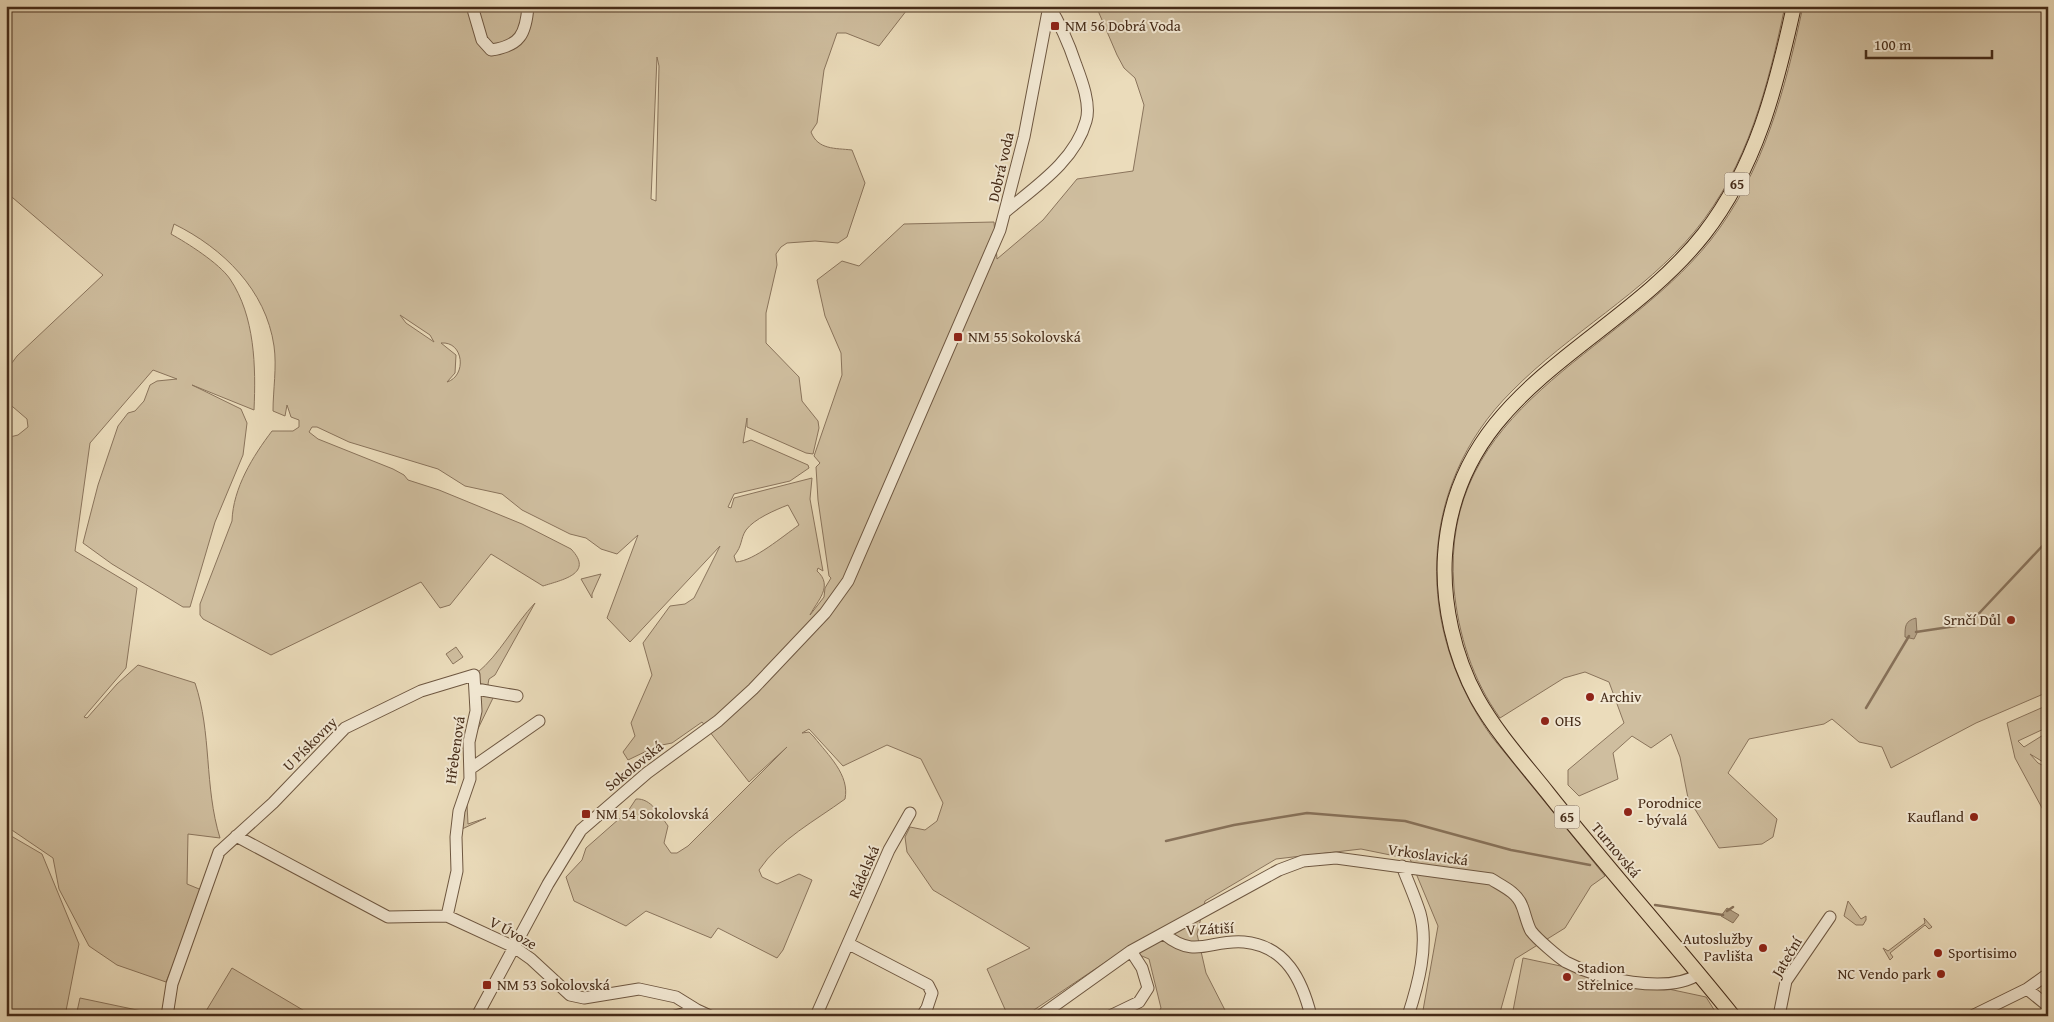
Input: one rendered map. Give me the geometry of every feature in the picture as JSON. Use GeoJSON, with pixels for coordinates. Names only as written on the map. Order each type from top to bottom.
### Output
{"type":"FeatureCollection","features":[{"type":"Feature","properties":{"kind":"main road","name":"Turnovská"},"geometry":{"type":"LineString","coordinates":[[1733,1016],[1499,732],[1476,696],[1456,647],[1446,595],[1446,549],[1454,505],[1470,465],[1488,433],[1518,397],[1541,376],[1665,276],[1691,249],[1714,220],[1743,173],[1763,125],[1778,76],[1794,6]]}},
{"type":"Feature","properties":{"kind":"street"},"geometry":{"type":"LineString","coordinates":[[472,6],[482,40],[491,50],[503,49],[514,44],[522,36],[528,6]]}},
{"type":"Feature","properties":{"kind":"street","name":"Dobrá voda"},"geometry":{"type":"LineString","coordinates":[[1005,212],[1050,175],[1079,138],[1087,120],[1082,81],[1064,29],[1049,6]]}},
{"type":"Feature","properties":{"kind":"street","name":"Dobrá voda"},"geometry":{"type":"LineString","coordinates":[[1005,212],[1024,137],[1049,6]]}},
{"type":"Feature","properties":{"kind":"street","name":"Sokolovská"},"geometry":{"type":"LineString","coordinates":[[477,1016],[581,830],[647,773],[718,721],[753,689],[837,599],[858,563],[1000,230],[1005,212]]}},
{"type":"Feature","properties":{"kind":"street","name":"Hřebenová"},"geometry":{"type":"LineString","coordinates":[[447,916],[457,871],[456,837],[459,811],[470,779],[469,742],[476,711],[474,675]]}},
{"type":"Feature","properties":{"kind":"street","name":"U Pískovny"},"geometry":{"type":"LineString","coordinates":[[167,1016],[172,984],[219,852],[273,803],[345,728],[421,691],[474,675]]}},
{"type":"Feature","properties":{"kind":"street"},"geometry":{"type":"LineString","coordinates":[[476,689],[517,696]]}},
{"type":"Feature","properties":{"kind":"street"},"geometry":{"type":"LineString","coordinates":[[470,769],[539,721]]}},
{"type":"Feature","properties":{"kind":"street","name":"Rádelská"},"geometry":{"type":"LineString","coordinates":[[816,1016],[899,828],[910,813]]}},
{"type":"Feature","properties":{"kind":"street","name":"V Úvoze"},"geometry":{"type":"LineString","coordinates":[[236,836],[388,917],[447,916],[514,947],[531,959],[570,995],[584,998],[639,989],[676,997],[697,1010]]}},
{"type":"Feature","properties":{"kind":"street","name":"Vrkoslavická"},"geometry":{"type":"LineString","coordinates":[[1040,1016],[1130,951],[1279,870],[1303,861],[1336,858],[1491,879],[1512,892],[1521,903],[1531,930],[1565,961],[1604,977],[1655,984],[1679,983],[1699,974]]}},
{"type":"Feature","properties":{"kind":"street"},"geometry":{"type":"LineString","coordinates":[[1402,866],[1420,914],[1423,938],[1418,986],[1408,1016]]}},
{"type":"Feature","properties":{"kind":"street","name":"Jateční"},"geometry":{"type":"LineString","coordinates":[[1779,1016],[1786,981],[1830,917]]}},
{"type":"Feature","properties":{"kind":"street","name":"V Zátiší"},"geometry":{"type":"LineString","coordinates":[[1164,934],[1177,945],[1188,948],[1244,942],[1269,949],[1284,959],[1296,972],[1306,994],[1311,1016]]}},
{"type":"Feature","properties":{"kind":"street"},"geometry":{"type":"LineString","coordinates":[[849,944],[928,985],[932,993],[922,1016]]}},
{"type":"Feature","properties":{"kind":"street"},"geometry":{"type":"LineString","coordinates":[[1110,1016],[1139,1002],[1148,988],[1142,968],[1130,951]]}},
{"type":"Feature","properties":{"kind":"street"},"geometry":{"type":"LineString","coordinates":[[1972,1016],[2027,989],[2048,974]]}},
{"type":"Feature","properties":{"kind":"street"},"geometry":{"type":"LineString","coordinates":[[2027,989],[2048,1006]]}},
{"type":"Feature","properties":{"kind":"street"},"geometry":{"type":"LineString","coordinates":[[675,1016],[697,1010],[710,1016]]}},
{"type":"Feature","properties":{"kind":"shaded area"},"geometry":{"type":"Polygon","coordinates":[[[6,6],[910,6],[879,46],[846,33],[837,33],[824,70],[817,123],[811,132],[814,138],[823,145],[852,150],[865,183],[847,237],[838,243],[815,241],[787,243],[776,254],[777,265],[766,313],[766,343],[799,377],[802,401],[818,421],[819,428],[813,454],[806,453],[747,427],[747,418],[743,443],[751,440],[808,465],[809,468],[790,481],[734,494],[728,507],[731,508],[734,498],[812,478],[810,499],[823,571],[818,568],[817,571],[822,577],[824,588],[820,599],[810,615],[824,597],[825,588],[831,578],[829,576],[818,500],[816,467],[820,463],[814,456],[842,375],[841,353],[825,316],[817,280],[842,261],[859,266],[904,224],[994,222],[997,259],[1043,220],[1077,179],[1133,171],[1144,105],[1135,78],[1124,68],[1096,6],[1785,6],[1771,66],[1754,124],[1729,180],[1713,206],[1675,254],[1629,294],[1557,350],[1512,391],[1480,429],[1457,471],[1443,514],[1437,560],[1439,606],[1449,651],[1467,695],[1492,737],[1605,876],[1591,886],[1565,928],[1515,959],[1499,1016],[1422,1016],[1438,926],[1410,859],[1361,849],[1276,859],[1205,901],[1197,934],[1206,973],[1228,1016],[1156,1016],[1161,1008],[1149,959],[1125,949],[1025,1016],[1008,1016],[987,969],[1030,948],[933,890],[907,852],[905,837],[910,827],[925,830],[937,821],[943,803],[921,759],[887,745],[843,766],[809,729],[802,733],[809,732],[837,766],[846,790],[845,799],[777,849],[759,870],[762,877],[777,884],[799,874],[812,880],[783,950],[777,958],[718,928],[711,938],[646,911],[626,926],[574,901],[566,877],[582,860],[586,848],[628,811],[636,799],[646,801],[658,812],[668,826],[664,843],[671,853],[677,853],[688,846],[787,747],[749,782],[702,722],[672,743],[657,746],[628,760],[623,752],[635,736],[631,723],[652,675],[643,643],[670,606],[685,604],[694,598],[720,546],[630,642],[607,618],[638,535],[617,554],[601,549],[586,538],[570,534],[522,510],[502,494],[465,486],[438,469],[349,442],[317,427],[312,427],[309,432],[318,439],[393,469],[404,475],[408,480],[439,490],[522,524],[571,549],[579,564],[577,570],[573,575],[543,586],[491,554],[450,605],[440,608],[421,582],[271,655],[203,619],[200,615],[200,604],[232,521],[236,497],[245,473],[272,431],[293,431],[299,427],[299,420],[291,417],[287,405],[285,416],[273,411],[274,346],[262,307],[252,289],[225,258],[209,245],[174,224],[171,234],[211,260],[225,273],[238,293],[245,309],[254,359],[254,410],[192,385],[241,409],[247,423],[243,455],[215,522],[190,607],[183,607],[112,564],[83,543],[98,485],[118,426],[128,413],[135,411],[144,401],[150,385],[157,381],[177,379],[153,370],[90,443],[75,551],[137,588],[126,668],[84,717],[87,718],[117,684],[138,665],[195,683],[204,721],[212,799],[220,838],[188,834],[187,884],[204,891],[166,982],[117,965],[89,946],[59,889],[53,858],[6,826],[6,438],[18,435],[28,427],[27,419],[6,401],[6,371],[17,356],[103,275],[6,192],[6,6]],[[657,57],[651,199],[656,201],[659,66],[657,57]],[[400,315],[406,323],[434,342],[430,335],[400,315]],[[441,343],[456,355],[455,373],[447,382],[458,373],[460,360],[454,347],[441,343]],[[788,505],[771,512],[746,530],[739,549],[734,556],[736,562],[743,561],[760,553],[799,525],[788,505]]]}},
{"type":"Feature","properties":{"kind":"shaded area"},"geometry":{"type":"Polygon","coordinates":[[[1803,6],[2048,6],[2048,692],[1976,723],[1891,768],[1882,747],[1859,742],[1832,719],[1824,724],[1749,739],[1728,773],[1777,819],[1773,837],[1762,844],[1719,848],[1688,798],[1680,757],[1671,734],[1651,748],[1632,736],[1613,753],[1618,779],[1579,796],[1568,785],[1568,770],[1624,723],[1609,682],[1585,672],[1564,678],[1500,718],[1490,704],[1475,673],[1459,623],[1454,588],[1457,525],[1474,473],[1504,429],[1541,390],[1671,282],[1710,241],[1729,215],[1745,187],[1770,129],[1780,99],[1803,6]]]}},
{"type":"Feature","properties":{"kind":"shaded area"},"geometry":{"type":"Polygon","coordinates":[[[601,574],[592,594],[592,598],[581,579],[601,574]]]}},
{"type":"Feature","properties":{"kind":"shaded area"},"geometry":{"type":"Polygon","coordinates":[[[535,603],[495,675],[489,679],[488,684],[493,698],[473,739],[467,804],[468,824],[486,818],[462,829],[477,673],[493,657],[535,603]]]}},
{"type":"Feature","properties":{"kind":"shaded area"},"geometry":{"type":"Polygon","coordinates":[[[1916,618],[1917,633],[1914,639],[1905,637],[1906,624],[1916,618]]]}},
{"type":"Feature","properties":{"kind":"shaded area"},"geometry":{"type":"Polygon","coordinates":[[[456,647],[463,657],[453,664],[446,654],[456,647]]]}},
{"type":"Feature","properties":{"kind":"shaded area"},"geometry":{"type":"Polygon","coordinates":[[[2048,705],[2048,727],[2018,741],[2024,747],[2048,732],[2048,765],[2030,754],[2038,763],[2048,768],[2048,819],[2015,758],[2007,723],[2048,705]]]}},
{"type":"Feature","properties":{"kind":"shaded area"},"geometry":{"type":"Polygon","coordinates":[[[6,833],[42,854],[79,944],[65,1016],[6,1016],[6,833]]]}},
{"type":"Feature","properties":{"kind":"shaded area"},"geometry":{"type":"Polygon","coordinates":[[[1848,901],[1861,919],[1866,916],[1863,925],[1856,925],[1844,916],[1848,901]]]}},
{"type":"Feature","properties":{"kind":"shaded area"},"geometry":{"type":"Polygon","coordinates":[[[1727,908],[1739,915],[1733,923],[1721,916],[1727,908]]]}},
{"type":"Feature","properties":{"kind":"shaded area"},"geometry":{"type":"Polygon","coordinates":[[[1924,918],[1932,927],[1929,929],[1925,925],[1890,953],[1893,957],[1890,960],[1883,948],[1888,951],[1925,923],[1924,918]]]}},
{"type":"Feature","properties":{"kind":"shaded area","name":"Stadion Střelnice"},"geometry":{"type":"Polygon","coordinates":[[[1523,958],[1706,997],[1718,1016],[1512,1016],[1523,958]]]}},
{"type":"Feature","properties":{"kind":"shaded area"},"geometry":{"type":"Polygon","coordinates":[[[232,968],[313,1016],[203,1016],[232,968]]]}},
{"type":"Feature","properties":{"kind":"shaded area"},"geometry":{"type":"Polygon","coordinates":[[[80,998],[156,1014],[155,1016],[76,1016],[80,998]]]}},
{"type":"Feature","properties":{"kind":"waterway"},"geometry":{"type":"LineString","coordinates":[[1916,632],[1969,624],[2048,540]]}},
{"type":"Feature","properties":{"kind":"waterway"},"geometry":{"type":"LineString","coordinates":[[1866,708],[1909,636]]}},
{"type":"Feature","properties":{"kind":"waterway"},"geometry":{"type":"LineString","coordinates":[[1166,841],[1234,825],[1307,813],[1405,821],[1511,850],[1590,865]]}},
{"type":"Feature","properties":{"kind":"waterway"},"geometry":{"type":"LineString","coordinates":[[1655,905],[1723,915]]}},
{"type":"Feature","properties":{"kind":"waterway"},"geometry":{"type":"LineString","coordinates":[[1727,911],[1733,907]]}},
{"type":"Feature","properties":{"kind":"place","name":"NM 56 Dobrá Voda"},"geometry":{"type":"Point","coordinates":[1055,26]}},
{"type":"Feature","properties":{"kind":"place","name":"NM 55 Sokolovská"},"geometry":{"type":"Point","coordinates":[958,337]}},
{"type":"Feature","properties":{"kind":"place","name":"Srnčí Důl"},"geometry":{"type":"Point","coordinates":[2011,620]}},
{"type":"Feature","properties":{"kind":"place","name":"Archiv"},"geometry":{"type":"Point","coordinates":[1590,697]}},
{"type":"Feature","properties":{"kind":"place","name":"OHS"},"geometry":{"type":"Point","coordinates":[1545,721]}},
{"type":"Feature","properties":{"kind":"place","name":"Porodnice - bývalá"},"geometry":{"type":"Point","coordinates":[1628,812]}},
{"type":"Feature","properties":{"kind":"place","name":"NM 54 Sokolovská"},"geometry":{"type":"Point","coordinates":[586,814]}},
{"type":"Feature","properties":{"kind":"place","name":"Kaufland"},"geometry":{"type":"Point","coordinates":[1974,817]}},
{"type":"Feature","properties":{"kind":"place","name":"Autoslužby Pavlišta"},"geometry":{"type":"Point","coordinates":[1763,948]}},
{"type":"Feature","properties":{"kind":"place","name":"Sportisimo"},"geometry":{"type":"Point","coordinates":[1938,953]}},
{"type":"Feature","properties":{"kind":"place","name":"NC Vendo park"},"geometry":{"type":"Point","coordinates":[1941,974]}},
{"type":"Feature","properties":{"kind":"place","name":"Stadion Střelnice"},"geometry":{"type":"Point","coordinates":[1567,977]}},
{"type":"Feature","properties":{"kind":"place","name":"NM 53 Sokolovská"},"geometry":{"type":"Point","coordinates":[487,985]}}]}
